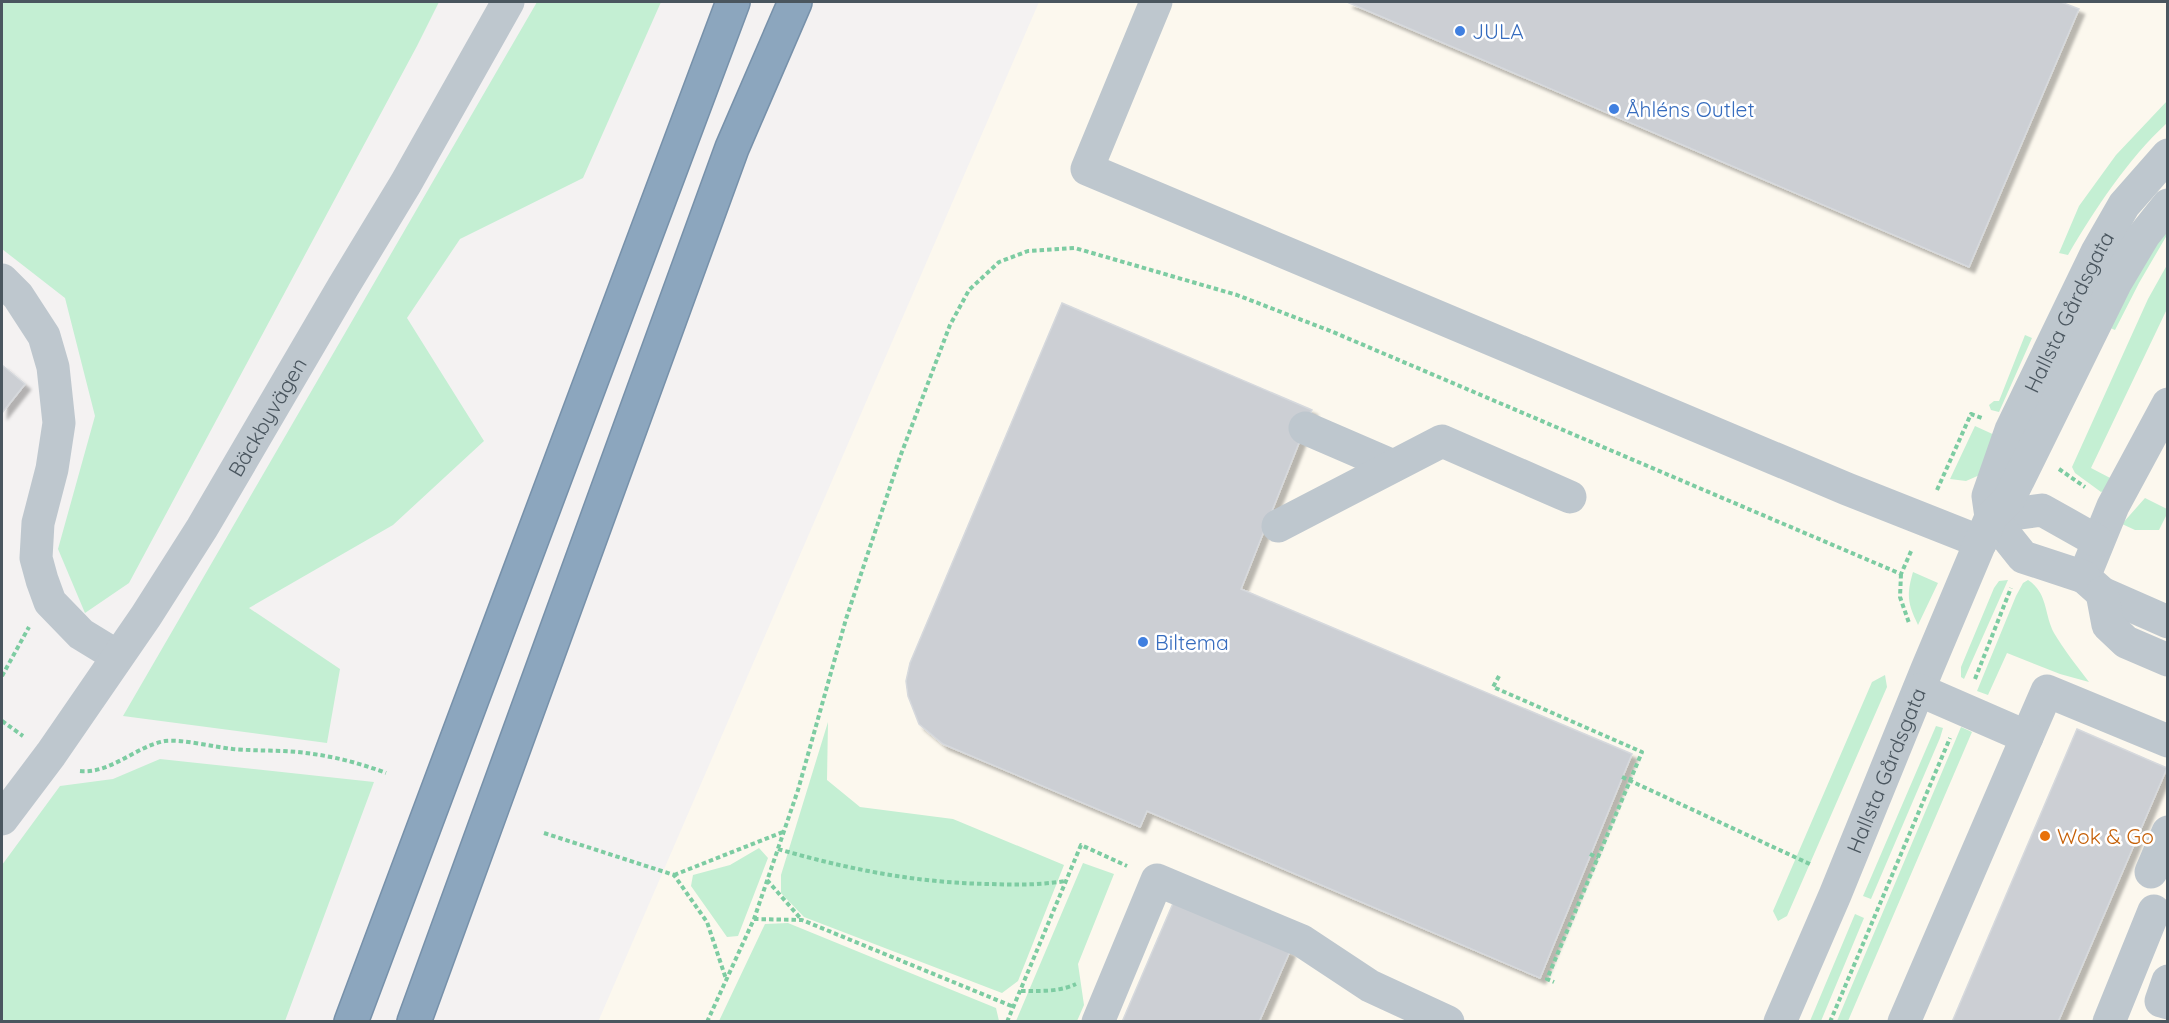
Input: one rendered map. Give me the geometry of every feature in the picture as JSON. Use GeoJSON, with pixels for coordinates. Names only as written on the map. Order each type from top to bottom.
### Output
{"type":"FeatureCollection","features":[{"type":"Feature","properties":{"kind":"highway"},"geometry":{"type":"LineString","coordinates":[[351,1022],[733,2]]}},
{"type":"Feature","properties":{"kind":"highway"},"geometry":{"type":"LineString","coordinates":[[414,1022],[732,148],[795,2]]}},
{"type":"Feature","properties":{"kind":"street","name":"Bäckbyvägen"},"geometry":{"type":"LineString","coordinates":[[2,819],[51,754],[146,616],[202,528],[406,183],[508,2]]}},
{"type":"Feature","properties":{"kind":"street"},"geometry":{"type":"LineString","coordinates":[[1156,2],[1087,169],[1847,489],[1986,530],[2023,557],[2093,585],[2168,622]]}},
{"type":"Feature","properties":{"kind":"street","name":"Hallsta Gårdsgata"},"geometry":{"type":"LineString","coordinates":[[1986,530],[1988,496],[2011,430],[2082,284],[2124,205],[2168,154]]}},
{"type":"Feature","properties":{"kind":"street","name":"Hallsta Gårdsgata"},"geometry":{"type":"LineString","coordinates":[[1779,1022],[1835,895],[1986,530],[2009,499],[2122,273],[2144,235],[2168,206]]}},
{"type":"Feature","properties":{"kind":"street"},"geometry":{"type":"LineString","coordinates":[[2,280],[18,296],[44,336],[53,367],[59,423],[52,469],[38,524],[36,558],[50,602],[81,634],[117,656]]}},
{"type":"Feature","properties":{"kind":"street"},"geometry":{"type":"LineString","coordinates":[[2168,404],[2113,506],[2097,542],[2093,585],[2108,625],[2126,642],[2168,660]]}},
{"type":"Feature","properties":{"kind":"street"},"geometry":{"type":"LineString","coordinates":[[1305,428],[1394,466]]}},
{"type":"Feature","properties":{"kind":"street"},"geometry":{"type":"LineString","coordinates":[[1278,526],[1442,441],[1570,497]]}},
{"type":"Feature","properties":{"kind":"street"},"geometry":{"type":"LineString","coordinates":[[1986,530],[2042,510],[2097,542]]}},
{"type":"Feature","properties":{"kind":"street"},"geometry":{"type":"LineString","coordinates":[[1919,690],[2027,737]]}},
{"type":"Feature","properties":{"kind":"street"},"geometry":{"type":"LineString","coordinates":[[1904,1022],[2047,691],[2168,741]]}},
{"type":"Feature","properties":{"kind":"street"},"geometry":{"type":"LineString","coordinates":[[2151,872],[2168,832]]}},
{"type":"Feature","properties":{"kind":"street"},"geometry":{"type":"LineString","coordinates":[[1103,1008],[1157,880],[1302,941],[1370,986],[1448,1022]]}},
{"type":"Feature","properties":{"kind":"street"},"geometry":{"type":"LineString","coordinates":[[2109,1022],[2154,911]]}},
{"type":"Feature","properties":{"kind":"street"},"geometry":{"type":"LineString","coordinates":[[2168,981],[2161,1001],[2168,1003]]}},
{"type":"Feature","properties":{"kind":"path"},"geometry":{"type":"LineString","coordinates":[[1901,574],[1900,597],[1913,630]]}},
{"type":"Feature","properties":{"kind":"path"},"geometry":{"type":"LineString","coordinates":[[2,676],[39,609],[50,602]]}},
{"type":"Feature","properties":{"kind":"path"},"geometry":{"type":"LineString","coordinates":[[1830,1022],[1998,620]]}},
{"type":"Feature","properties":{"kind":"path"},"geometry":{"type":"LineString","coordinates":[[1499,676],[1493,687],[1642,752],[1547,978],[1554,982]]}},
{"type":"Feature","properties":{"kind":"path"},"geometry":{"type":"LineString","coordinates":[[2,721],[75,770],[89,772],[167,741],[235,749],[297,752],[355,762],[386,773]]}},
{"type":"Feature","properties":{"kind":"path"},"geometry":{"type":"LineString","coordinates":[[1622,777],[1815,867]]}},
{"type":"Feature","properties":{"kind":"path"},"geometry":{"type":"LineString","coordinates":[[674,874],[784,832],[754,919],[707,1022]]}},
{"type":"Feature","properties":{"kind":"path"},"geometry":{"type":"LineString","coordinates":[[544,833],[674,874],[707,922],[726,979]]}},
{"type":"Feature","properties":{"kind":"path"},"geometry":{"type":"LineString","coordinates":[[1007,1022],[1081,844],[1157,880]]}},
{"type":"Feature","properties":{"kind":"path"},"geometry":{"type":"LineString","coordinates":[[778,849],[823,862],[877,873],[962,884],[1040,885],[1066,881]]}},
{"type":"Feature","properties":{"kind":"path"},"geometry":{"type":"LineString","coordinates":[[1590,854],[1598,858]]}},
{"type":"Feature","properties":{"kind":"path"},"geometry":{"type":"LineString","coordinates":[[767,880],[802,920]]}},
{"type":"Feature","properties":{"kind":"path"},"geometry":{"type":"LineString","coordinates":[[754,919],[802,920],[1014,1006]]}},
{"type":"Feature","properties":{"kind":"path"},"geometry":{"type":"LineString","coordinates":[[1021,991],[1045,992],[1065,989],[1080,983],[1103,1008]]}},
{"type":"Feature","properties":{"kind":"shaded area"},"geometry":{"type":"Polygon","coordinates":[[[1039,2],[2167,2],[2167,1021],[598,1022],[1039,2]]]}},
{"type":"Feature","properties":{"kind":"green space"},"geometry":{"type":"Polygon","coordinates":[[[2,2],[439,2],[129,583],[85,613],[58,549],[95,416],[65,298],[2,249],[2,2]]]}},
{"type":"Feature","properties":{"kind":"green space"},"geometry":{"type":"Polygon","coordinates":[[[537,2],[661,2],[583,178],[460,239],[407,318],[484,441],[393,525],[249,608],[340,669],[327,743],[123,716],[537,2]]]}},
{"type":"Feature","properties":{"kind":"green space"},"geometry":{"type":"Polygon","coordinates":[[[2167,101],[2167,123],[2139,152],[2113,185],[2068,255],[2059,253],[2079,206],[2116,155],[2167,101]]]}},
{"type":"Feature","properties":{"kind":"green space"},"geometry":{"type":"Polygon","coordinates":[[[2167,221],[2167,235],[2115,330],[2108,327],[2167,221]]]}},
{"type":"Feature","properties":{"kind":"green space"},"geometry":{"type":"Polygon","coordinates":[[[2167,265],[2167,309],[2091,468],[2114,480],[2109,488],[2101,492],[2075,473],[2072,467],[2148,299],[2167,265]]]}},
{"type":"Feature","properties":{"kind":"green space"},"geometry":{"type":"Polygon","coordinates":[[[2025,335],[2032,338],[1999,412],[1991,410],[1989,405],[1994,401],[1999,401],[2025,335]]]}},
{"type":"Feature","properties":{"kind":"green space"},"geometry":{"type":"Polygon","coordinates":[[[1975,426],[1999,437],[1982,474],[1966,481],[1950,479],[1975,426]]]}},
{"type":"Feature","properties":{"kind":"green space"},"geometry":{"type":"Polygon","coordinates":[[[2145,498],[2167,509],[2159,530],[2135,530],[2122,524],[2145,498]]]}},
{"type":"Feature","properties":{"kind":"green space"},"geometry":{"type":"Polygon","coordinates":[[[1913,572],[1938,583],[1918,625],[1909,600],[1909,587],[1913,572]]]}},
{"type":"Feature","properties":{"kind":"green space"},"geometry":{"type":"Polygon","coordinates":[[[2008,580],[1964,679],[1961,677],[1961,667],[1994,588],[1999,581],[2008,580]]]}},
{"type":"Feature","properties":{"kind":"green space"},"geometry":{"type":"Polygon","coordinates":[[[2028,580],[2042,597],[2054,633],[2089,682],[2060,674],[2007,653],[1988,695],[1977,691],[2016,596],[2023,583],[2028,580]]]}},
{"type":"Feature","properties":{"kind":"green space"},"geometry":{"type":"Polygon","coordinates":[[[1885,675],[1887,687],[1787,916],[1778,921],[1773,911],[1872,682],[1885,675]]]}},
{"type":"Feature","properties":{"kind":"green space"},"geometry":{"type":"Polygon","coordinates":[[[828,722],[827,780],[860,807],[953,819],[1064,865],[1018,981],[1002,993],[804,917],[781,893],[781,875],[828,722]]]}},
{"type":"Feature","properties":{"kind":"green space"},"geometry":{"type":"Polygon","coordinates":[[[1936,726],[1943,728],[1940,738],[1871,899],[1863,896],[1936,726]]]}},
{"type":"Feature","properties":{"kind":"green space"},"geometry":{"type":"Polygon","coordinates":[[[1961,727],[1972,732],[1848,1021],[1837,1021],[1961,727]]]}},
{"type":"Feature","properties":{"kind":"green space"},"geometry":{"type":"Polygon","coordinates":[[[160,759],[374,782],[285,1021],[2,1021],[2,865],[60,786],[113,779],[160,759]]]}},
{"type":"Feature","properties":{"kind":"green space"},"geometry":{"type":"Polygon","coordinates":[[[759,848],[768,858],[738,936],[727,937],[691,886],[693,875],[730,865],[759,848]]]}},
{"type":"Feature","properties":{"kind":"green space"},"geometry":{"type":"Polygon","coordinates":[[[1083,863],[1114,874],[1078,964],[1084,1005],[1077,1021],[1016,1021],[1083,863]]]}},
{"type":"Feature","properties":{"kind":"green space"},"geometry":{"type":"Polygon","coordinates":[[[1855,914],[1864,918],[1821,1021],[1810,1021],[1855,914]]]}},
{"type":"Feature","properties":{"kind":"green space"},"geometry":{"type":"Polygon","coordinates":[[[788,923],[996,1008],[999,1021],[719,1021],[765,924],[788,923]]]}},
{"type":"Feature","properties":{"kind":"building"},"geometry":{"type":"Polygon","coordinates":[[[1347,2],[2061,2],[2079,9],[1969,267],[1347,2]]]}},
{"type":"Feature","properties":{"kind":"building","name":"Biltema"},"geometry":{"type":"Polygon","coordinates":[[[1062,303],[1312,410],[1241,589],[1632,754],[1540,978],[1147,811],[1140,827],[943,744],[919,724],[908,696],[906,681],[910,663],[1062,303]]]}},
{"type":"Feature","properties":{"kind":"building"},"geometry":{"type":"Polygon","coordinates":[[[2,365],[25,384],[2,413],[2,365]]]}},
{"type":"Feature","properties":{"kind":"building"},"geometry":{"type":"Polygon","coordinates":[[[2077,729],[2167,768],[2058,1022],[1952,1022],[2077,729]]]}},
{"type":"Feature","properties":{"kind":"building"},"geometry":{"type":"Polygon","coordinates":[[[1174,901],[1290,951],[1259,1022],[1122,1022],[1174,901]]]}},
{"type":"Feature","properties":{"kind":"place","name":"JULA"},"geometry":{"type":"Point","coordinates":[1460,31]}},
{"type":"Feature","properties":{"kind":"place","name":"Åhléns Outlet"},"geometry":{"type":"Point","coordinates":[1614,109]}},
{"type":"Feature","properties":{"kind":"place","name":"Biltema"},"geometry":{"type":"Point","coordinates":[1143,642]}},
{"type":"Feature","properties":{"kind":"place","name":"Wok & Go"},"geometry":{"type":"Point","coordinates":[2045,836]}}]}
